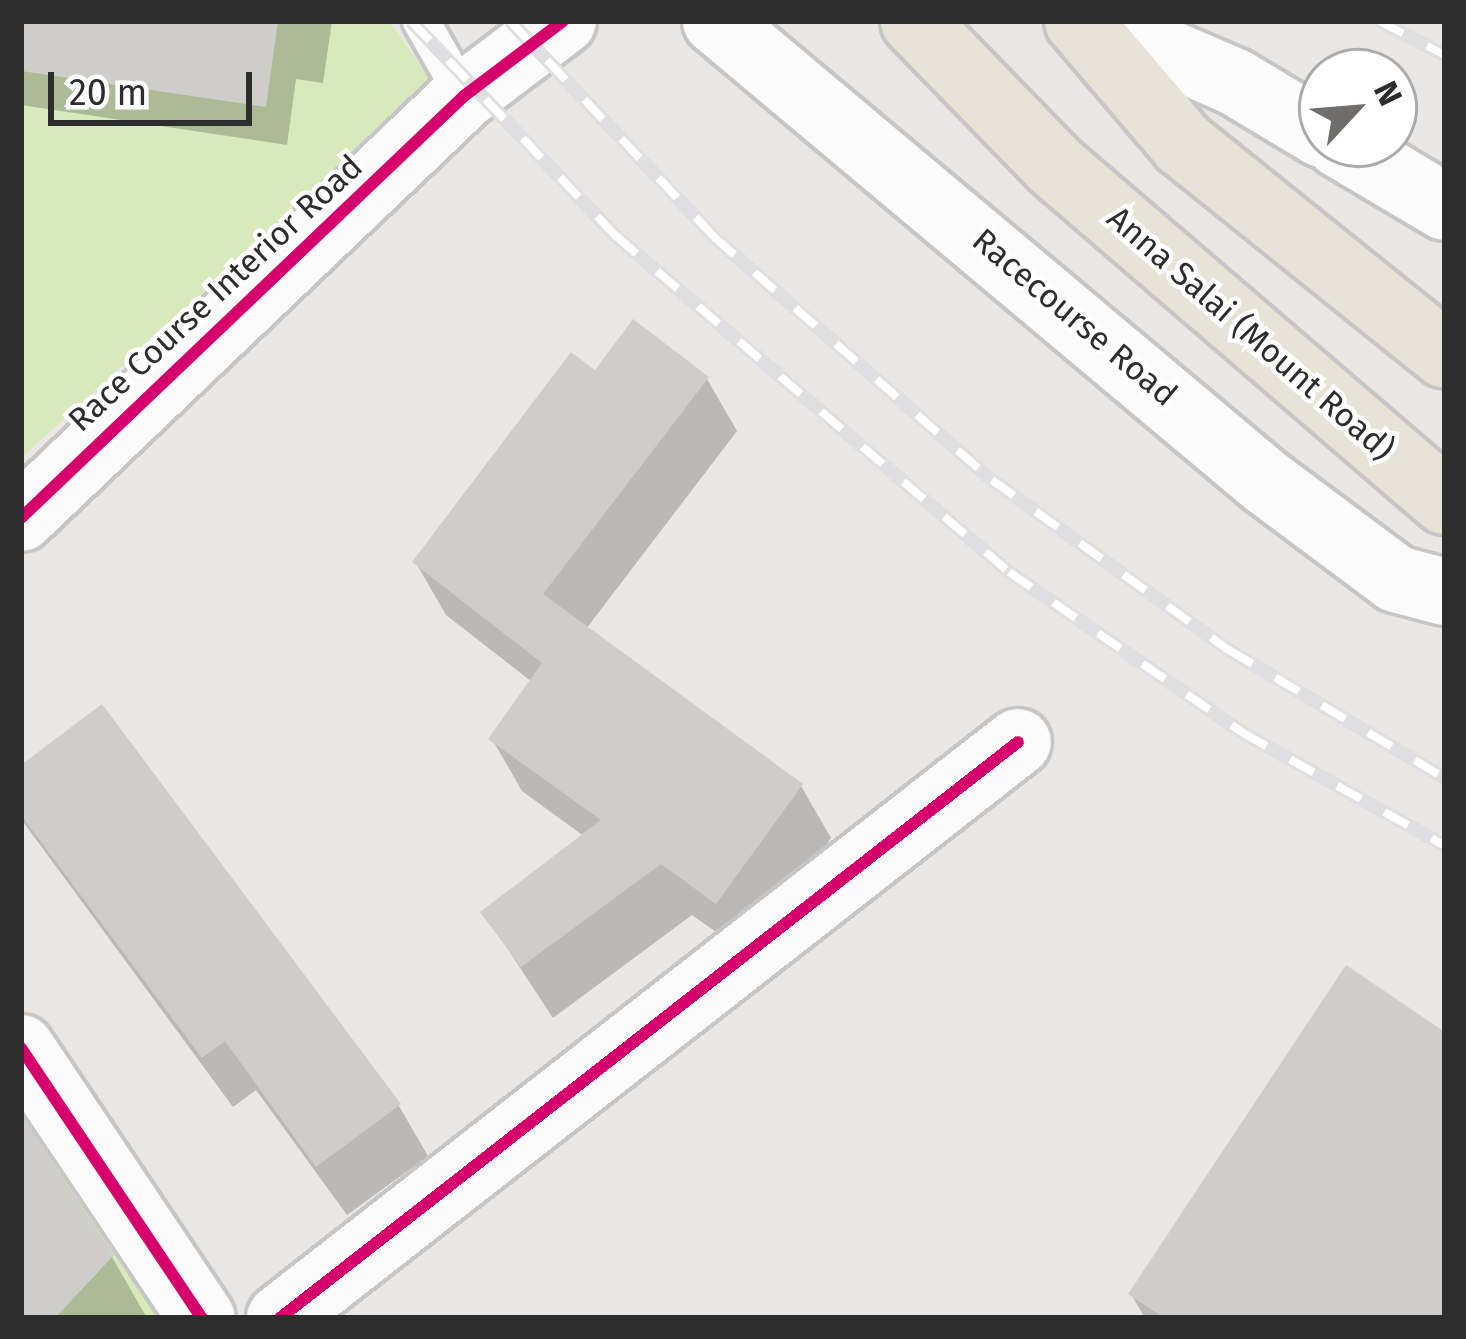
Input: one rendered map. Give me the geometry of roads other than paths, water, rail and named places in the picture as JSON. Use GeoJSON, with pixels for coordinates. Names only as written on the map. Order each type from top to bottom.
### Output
{"type":"FeatureCollection","features":[{"type":"Feature","properties":{"kind":"main road","name":"Anna Salai (Mount Road)"},"geometry":{"type":"LineString","coordinates":[[914,21],[1055,166],[1445,501]]}},
{"type":"Feature","properties":{"kind":"main road"},"geometry":{"type":"LineString","coordinates":[[1078,21],[1183,143],[1445,355]]}},
{"type":"Feature","properties":{"kind":"street","name":"Race Course Interior Road"},"geometry":{"type":"LineString","coordinates":[[21,518],[464,96],[562,21]]}},
{"type":"Feature","properties":{"kind":"street","name":"Racecourse Road"},"geometry":{"type":"LineString","coordinates":[[716,21],[1266,482],[1396,579],[1445,592]]}},
{"type":"Feature","properties":{"kind":"street"},"geometry":{"type":"LineString","coordinates":[[1094,21],[1234,82],[1298,120]]}},
{"type":"Feature","properties":{"kind":"street"},"geometry":{"type":"LineString","coordinates":[[1379,168],[1445,207]]}},
{"type":"Feature","properties":{"kind":"street"},"geometry":{"type":"LineString","coordinates":[[280,1318],[1018,742]]}},
{"type":"Feature","properties":{"kind":"street"},"geometry":{"type":"LineString","coordinates":[[21,1048],[202,1318]]}},
{"type":"Feature","properties":{"kind":"lane"},"geometry":{"type":"LineString","coordinates":[[422,21],[464,96]]}},
{"type":"Feature","properties":{"kind":"railway"},"geometry":{"type":"LineString","coordinates":[[411,21],[616,236],[1009,572],[1243,733],[1445,846]]}},
{"type":"Feature","properties":{"kind":"railway"},"geometry":{"type":"LineString","coordinates":[[510,21],[714,237],[992,480],[1229,650],[1445,778]]}},
{"type":"Feature","properties":{"kind":"railway"},"geometry":{"type":"LineString","coordinates":[[1379,21],[1445,55]]}}]}
